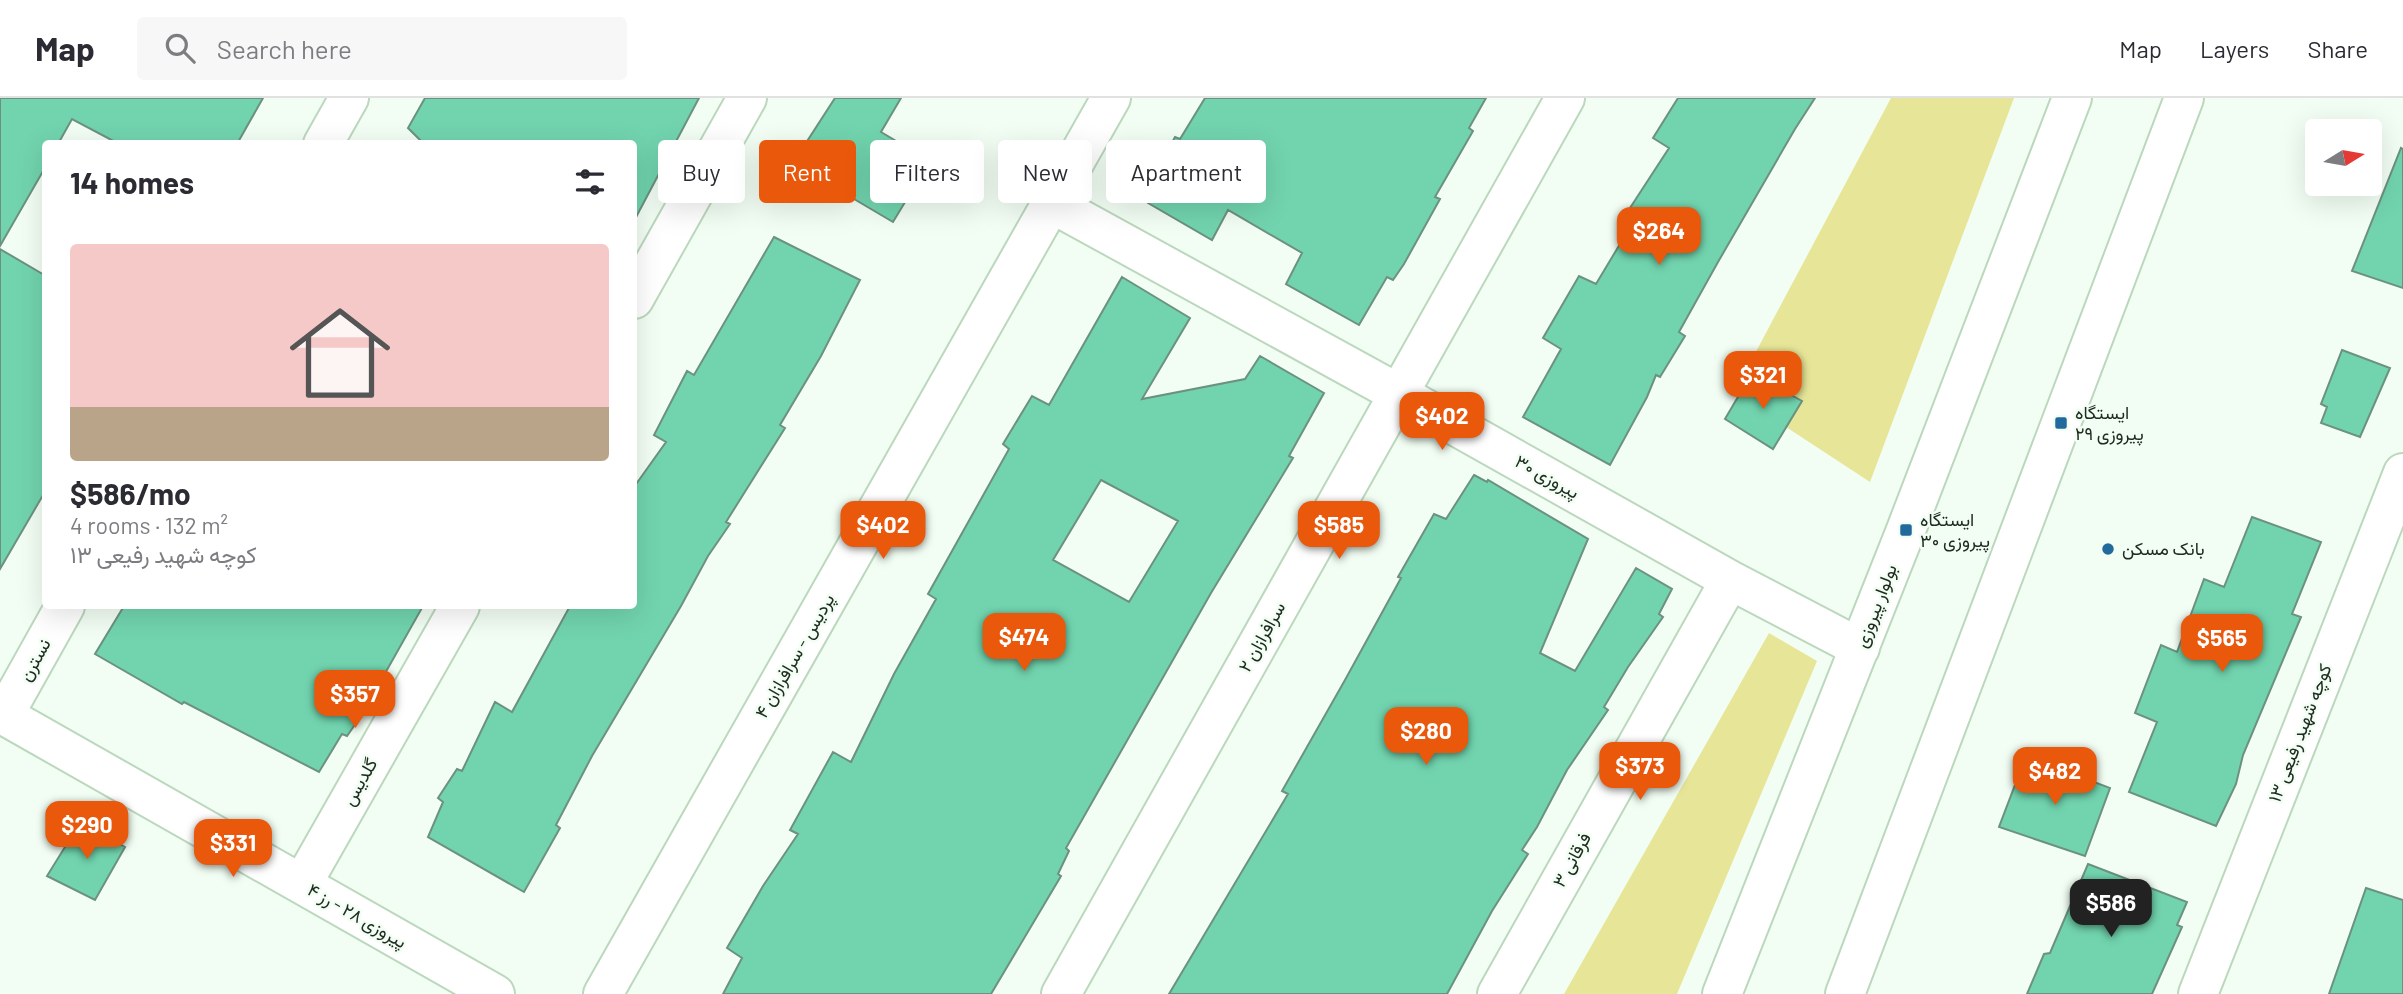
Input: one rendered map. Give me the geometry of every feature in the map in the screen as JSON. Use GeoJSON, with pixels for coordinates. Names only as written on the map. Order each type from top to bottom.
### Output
{"type":"FeatureCollection","features":[{"type":"Feature","properties":{"kind":"street"},"geometry":{"type":"LineString","coordinates":[[325,140],[349,98]]}},
{"type":"Feature","properties":{"kind":"street"},"geometry":{"type":"LineString","coordinates":[[637,294],[747,98]]}},
{"type":"Feature","properties":{"kind":"street","name":"پردیس - سرافرازان ۴"},"geometry":{"type":"LineString","coordinates":[[1087,140],[1111,98]]}},
{"type":"Feature","properties":{"kind":"street","name":"سرافرازان ۲"},"geometry":{"type":"LineString","coordinates":[[1062,994],[1565,98]]}},
{"type":"Feature","properties":{"kind":"street","name":"بولوار پیروزی"},"geometry":{"type":"LineString","coordinates":[[1722,994],[1860,648],[2072,98]]}},
{"type":"Feature","properties":{"kind":"street"},"geometry":{"type":"LineString","coordinates":[[1845,994],[2184,98]]}},
{"type":"Feature","properties":{"kind":"street","name":"پردیس - سرافرازان ۴"},"geometry":{"type":"LineString","coordinates":[[603,994],[1051,203]]}},
{"type":"Feature","properties":{"kind":"street","name":"پیروزی ۳۰"},"geometry":{"type":"LineString","coordinates":[[1051,203],[1730,580],[1860,648]]}},
{"type":"Feature","properties":{"kind":"street","name":"کوچه شهید رفیعی ۱۳"},"geometry":{"type":"LineString","coordinates":[[2198,994],[2390,541],[2403,473]]}},
{"type":"Feature","properties":{"kind":"street","name":"فرقانی ۳"},"geometry":{"type":"LineString","coordinates":[[1497,994],[1730,580]]}},
{"type":"Feature","properties":{"kind":"street","name":"نسترن"},"geometry":{"type":"LineString","coordinates":[[2,714],[63,609]]}},
{"type":"Feature","properties":{"kind":"street","name":"گلدیس"},"geometry":{"type":"LineString","coordinates":[[302,884],[458,609]]}},
{"type":"Feature","properties":{"kind":"street","name":"پیروزی ۲۸ - رز ۴"},"geometry":{"type":"LineString","coordinates":[[2,714],[495,994]]}},
{"type":"Feature","properties":{"kind":"shaded area"},"geometry":{"type":"Polygon","coordinates":[[[1891,98],[2014,98],[1870,482],[1734,393],[1891,98]]]}},
{"type":"Feature","properties":{"kind":"shaded area"},"geometry":{"type":"Polygon","coordinates":[[[1769,633],[1817,661],[1677,994],[1564,994],[1769,633]]]}},
{"type":"Feature","properties":{"kind":"building"},"geometry":{"type":"Polygon","coordinates":[[[0,98],[263,98],[239,140],[111,140],[72,119],[60,140],[42,140],[42,173],[0,246],[0,98]]]}},
{"type":"Feature","properties":{"kind":"building"},"geometry":{"type":"Polygon","coordinates":[[[425,98],[699,98],[677,140],[658,140],[658,176],[637,215],[637,140],[420,140],[408,128],[425,98]]]}},
{"type":"Feature","properties":{"kind":"building"},"geometry":{"type":"Polygon","coordinates":[[[835,98],[901,98],[881,132],[895,140],[870,140],[870,203],[905,203],[893,222],[856,200],[856,140],[808,140],[835,98]]]}},
{"type":"Feature","properties":{"kind":"building"},"geometry":{"type":"Polygon","coordinates":[[[1205,98],[1486,98],[1469,128],[1473,131],[1435,197],[1440,199],[1404,264],[1393,280],[1387,277],[1359,325],[1286,284],[1302,253],[1228,210],[1212,240],[1148,203],[1266,203],[1266,140],[1173,140],[1175,137],[1180,139],[1205,98]]]}},
{"type":"Feature","properties":{"kind":"building"},"geometry":{"type":"Polygon","coordinates":[[[1678,98],[1815,98],[1718,262],[1679,332],[1685,336],[1660,377],[1656,375],[1610,465],[1523,417],[1561,349],[1543,338],[1579,276],[1596,284],[1638,214],[1630,208],[1669,148],[1653,138],[1678,98]]]}},
{"type":"Feature","properties":{"kind":"building"},"geometry":{"type":"Polygon","coordinates":[[[2401,148],[2403,288],[2352,271],[2401,148]]]}},
{"type":"Feature","properties":{"kind":"building"},"geometry":{"type":"Polygon","coordinates":[[[774,237],[860,280],[821,356],[780,425],[785,428],[726,522],[730,524],[708,556],[592,756],[556,825],[560,828],[524,892],[428,837],[443,802],[438,798],[457,769],[462,771],[495,702],[512,712],[568,609],[637,609],[637,483],[666,442],[654,435],[687,371],[694,375],[774,237]]]}},
{"type":"Feature","properties":{"kind":"building"},"geometry":{"type":"Polygon","coordinates":[[[0,249],[42,274],[42,497],[0,569],[0,249]]]}},
{"type":"Feature","properties":{"kind":"building"},"geometry":{"type":"Polygon","coordinates":[[[1122,277],[1190,318],[1142,399],[1245,379],[1260,356],[1324,393],[1289,456],[1293,458],[1211,593],[1066,848],[1069,851],[1058,874],[1061,876],[991,994],[723,994],[742,958],[727,948],[763,886],[798,834],[790,830],[833,752],[851,762],[894,674],[936,599],[928,594],[1009,449],[1003,444],[1032,396],[1049,405],[1122,277]],[[1101,480],[1053,560],[1129,602],[1178,521],[1101,480]]]}},
{"type":"Feature","properties":{"kind":"building"},"geometry":{"type":"Polygon","coordinates":[[[2342,350],[2390,368],[2360,437],[2321,423],[2327,407],[2321,404],[2342,350]]]}},
{"type":"Feature","properties":{"kind":"building"},"geometry":{"type":"Polygon","coordinates":[[[1752,373],[1802,401],[1773,449],[1725,419],[1752,373]]]}},
{"type":"Feature","properties":{"kind":"building"},"geometry":{"type":"Polygon","coordinates":[[[1474,475],[1487,482],[1488,480],[1588,539],[1540,653],[1575,671],[1636,568],[1672,589],[1659,614],[1663,617],[1628,667],[1604,707],[1608,710],[1567,770],[1522,850],[1528,854],[1492,911],[1447,994],[1169,994],[1288,794],[1282,791],[1434,514],[1446,519],[1474,475]]]}},
{"type":"Feature","properties":{"kind":"building"},"geometry":{"type":"Polygon","coordinates":[[[2252,517],[2321,542],[2292,614],[2301,617],[2243,755],[2236,784],[2216,826],[2129,792],[2157,722],[2135,713],[2161,645],[2177,652],[2204,579],[2224,587],[2252,517]]]}},
{"type":"Feature","properties":{"kind":"building"},"geometry":{"type":"Polygon","coordinates":[[[122,609],[421,609],[361,716],[347,736],[342,734],[319,772],[184,702],[182,704],[95,654],[122,609]]]}},
{"type":"Feature","properties":{"kind":"building"},"geometry":{"type":"Polygon","coordinates":[[[2026,756],[2110,788],[2085,856],[1999,827],[2026,756]]]}},
{"type":"Feature","properties":{"kind":"building"},"geometry":{"type":"Polygon","coordinates":[[[81,821],[125,847],[95,900],[47,876],[81,821]]]}},
{"type":"Feature","properties":{"kind":"building"},"geometry":{"type":"Polygon","coordinates":[[[2088,864],[2187,902],[2177,925],[2182,927],[2152,994],[2027,994],[2044,954],[2050,953],[2088,864]]]}},
{"type":"Feature","properties":{"kind":"building"},"geometry":{"type":"Polygon","coordinates":[[[2366,888],[2403,900],[2403,994],[2329,994],[2366,888]]]}},
{"type":"Feature","properties":{"kind":"place","name":"ایستگاه پیروزی ۲۹"},"geometry":{"type":"Point","coordinates":[2061,423]}},
{"type":"Feature","properties":{"kind":"place","name":"ایستگاه پیروزی ۳۰"},"geometry":{"type":"Point","coordinates":[1906,530]}},
{"type":"Feature","properties":{"kind":"place","name":"بانک مسکن"},"geometry":{"type":"Point","coordinates":[2108,549]}}]}
